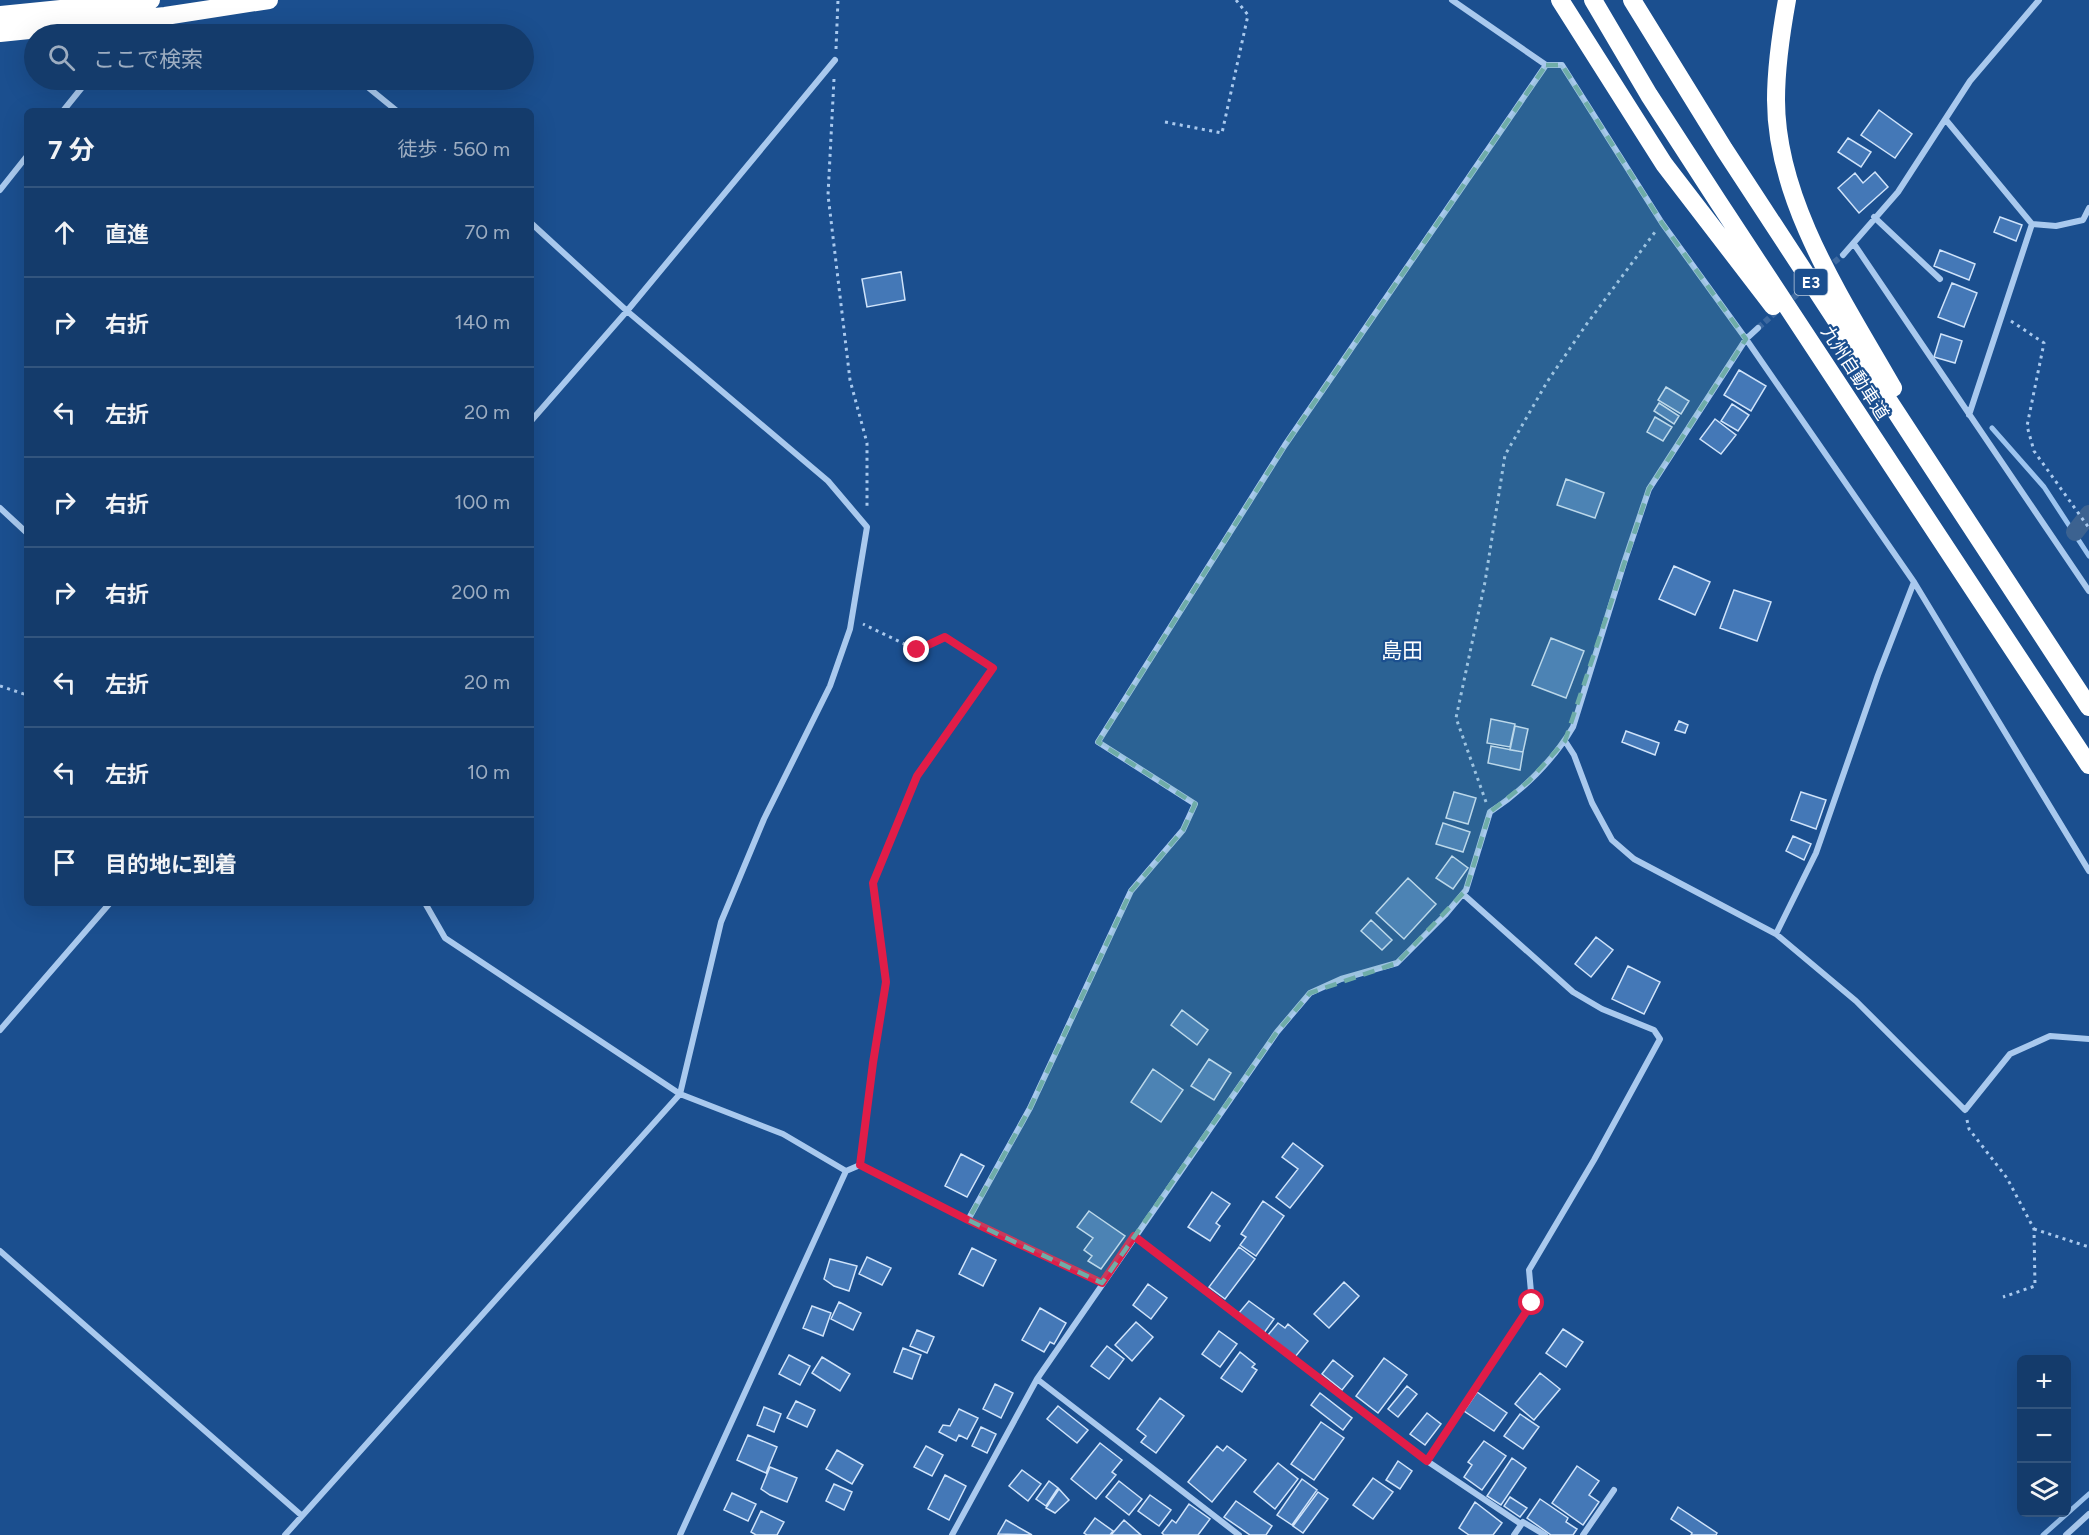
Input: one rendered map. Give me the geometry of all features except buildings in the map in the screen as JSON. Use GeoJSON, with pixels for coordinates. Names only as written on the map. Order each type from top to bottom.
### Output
{"type":"FeatureCollection","features":[{"type":"Feature","properties":{"kind":"highway"},"geometry":{"type":"LineString","coordinates":[[0,15],[151,0]]}},
{"type":"Feature","properties":{"kind":"highway"},"geometry":{"type":"LineString","coordinates":[[87,24],[165,16],[269,0]]}},
{"type":"Feature","properties":{"kind":"highway"},"geometry":{"type":"LineString","coordinates":[[1560,0],[1664,164],[1862,422]]}},
{"type":"Feature","properties":{"kind":"highway","name":"九州自動車道"},"geometry":{"type":"LineString","coordinates":[[1593,0],[1649,95],[2089,765]]}},
{"type":"Feature","properties":{"kind":"highway","name":"九州自動車道"},"geometry":{"type":"LineString","coordinates":[[1632,0],[1724,149],[2089,707]]}},
{"type":"Feature","properties":{"kind":"highway"},"geometry":{"type":"LineString","coordinates":[[1787,0],[1778,52],[1776,102],[1783,158],[1800,212],[1833,286],[1994,562]]}},
{"type":"Feature","properties":{"kind":"highway"},"geometry":{"type":"LineString","coordinates":[[0,33],[24,31]]}},
{"type":"Feature","properties":{"kind":"street"},"geometry":{"type":"LineString","coordinates":[[1452,0],[1546,65],[1562,65],[1662,223],[1746,339],[1914,582],[2089,871]]}},
{"type":"Feature","properties":{"kind":"street"},"geometry":{"type":"LineString","coordinates":[[1843,255],[1898,192],[1970,81],[2039,0]]}},
{"type":"Feature","properties":{"kind":"street"},"geometry":{"type":"LineString","coordinates":[[534,418],[627,311],[835,60]]}},
{"type":"Feature","properties":{"kind":"street"},"geometry":{"type":"LineString","coordinates":[[968,1220],[1030,1108],[1131,891],[1183,830],[1195,804],[1098,742],[1285,445],[1546,65]]}},
{"type":"Feature","properties":{"kind":"street"},"geometry":{"type":"LineString","coordinates":[[65,108],[80,90]]}},
{"type":"Feature","properties":{"kind":"street"},"geometry":{"type":"LineString","coordinates":[[371,90],[393,108]]}},
{"type":"Feature","properties":{"kind":"street"},"geometry":{"type":"LineString","coordinates":[[1946,120],[2032,224],[2056,226],[2083,220],[2089,208]]}},
{"type":"Feature","properties":{"kind":"street"},"geometry":{"type":"LineString","coordinates":[[0,190],[24,160]]}},
{"type":"Feature","properties":{"kind":"street"},"geometry":{"type":"LineString","coordinates":[[1874,217],[1940,279]]}},
{"type":"Feature","properties":{"kind":"street"},"geometry":{"type":"LineString","coordinates":[[1969,415],[2032,224]]}},
{"type":"Feature","properties":{"kind":"street"},"geometry":{"type":"LineString","coordinates":[[285,1535],[680,1094],[721,922],[764,819],[830,686],[850,629],[867,527],[828,480],[627,311],[534,226]]}},
{"type":"Feature","properties":{"kind":"street"},"geometry":{"type":"LineString","coordinates":[[1854,244],[2089,591]]}},
{"type":"Feature","properties":{"kind":"street"},"geometry":{"type":"LineString","coordinates":[[952,1535],[1037,1379],[1277,1032],[1310,993],[1341,979],[1397,963],[1445,915],[1466,890],[1490,812],[1507,801],[1529,781],[1565,741],[1573,727],[1649,489],[1746,339],[1758,328]]}},
{"type":"Feature","properties":{"kind":"street"},"geometry":{"type":"LineString","coordinates":[[0,508],[24,530]]}},
{"type":"Feature","properties":{"kind":"street"},"geometry":{"type":"LineString","coordinates":[[1776,934],[1816,853],[1878,675],[1914,582]]}},
{"type":"Feature","properties":{"kind":"street"},"geometry":{"type":"LineString","coordinates":[[1565,741],[1574,755],[1592,803],[1612,840],[1634,859],[1776,934],[1856,1001],[1965,1110],[2010,1054],[2050,1036],[2089,1039]]}},
{"type":"Feature","properties":{"kind":"street"},"geometry":{"type":"LineString","coordinates":[[1427,1461],[1532,1303],[1528,1270],[1594,1160],[1660,1039],[1654,1030],[1602,1009],[1573,992],[1463,894]]}},
{"type":"Feature","properties":{"kind":"street"},"geometry":{"type":"LineString","coordinates":[[0,1030],[107,906]]}},
{"type":"Feature","properties":{"kind":"street"},"geometry":{"type":"LineString","coordinates":[[427,906],[445,938],[680,1094],[783,1134],[846,1171]]}},
{"type":"Feature","properties":{"kind":"street"},"geometry":{"type":"LineString","coordinates":[[680,1535],[846,1171],[860,1165],[968,1220],[1102,1283]]}},
{"type":"Feature","properties":{"kind":"street"},"geometry":{"type":"LineString","coordinates":[[1134,1236],[1427,1461],[1521,1524],[1523,1522],[1545,1535]]}},
{"type":"Feature","properties":{"kind":"street"},"geometry":{"type":"LineString","coordinates":[[0,1251],[301,1515]]}},
{"type":"Feature","properties":{"kind":"street"},"geometry":{"type":"LineString","coordinates":[[1037,1379],[1239,1535]]}},
{"type":"Feature","properties":{"kind":"street"},"geometry":{"type":"LineString","coordinates":[[1583,1535],[1614,1490]]}},
{"type":"Feature","properties":{"kind":"street"},"geometry":{"type":"LineString","coordinates":[[2066,1535],[2089,1514]]}},
{"type":"Feature","properties":{"kind":"street"},"geometry":{"type":"LineString","coordinates":[[1514,1535],[1521,1524]]}},
{"type":"Feature","properties":{"kind":"path"},"geometry":{"type":"LineString","coordinates":[[838,0],[828,195],[850,380],[867,443],[867,527]]}},
{"type":"Feature","properties":{"kind":"path"},"geometry":{"type":"LineString","coordinates":[[1165,122],[1222,133],[1248,15],[1236,0]]}},
{"type":"Feature","properties":{"kind":"path"},"geometry":{"type":"LineString","coordinates":[[1490,812],[1456,718],[1485,582],[1505,455],[1547,381],[1662,223]]}},
{"type":"Feature","properties":{"kind":"path"},"geometry":{"type":"LineString","coordinates":[[2006,318],[2044,343],[2027,426],[2034,451],[2089,528]]}},
{"type":"Feature","properties":{"kind":"path"},"geometry":{"type":"LineString","coordinates":[[851,618],[917,650],[945,637],[993,668],[917,776],[873,883],[886,982],[860,1165]]}},
{"type":"Feature","properties":{"kind":"path"},"geometry":{"type":"LineString","coordinates":[[0,686],[24,694]]}},
{"type":"Feature","properties":{"kind":"path"},"geometry":{"type":"LineString","coordinates":[[1965,1110],[1969,1129],[2007,1178],[2034,1229],[2035,1286],[2003,1297]]}},
{"type":"Feature","properties":{"kind":"path"},"geometry":{"type":"LineString","coordinates":[[2034,1229],[2089,1247]]}},
{"type":"Feature","properties":{"kind":"highlighted area"},"geometry":{"type":"Polygon","coordinates":[[[1546,65],[1562,65],[1662,223],[1746,339],[1649,489],[1565,741],[1529,781],[1490,812],[1466,890],[1397,963],[1310,993],[1277,1032],[1102,1283],[968,1220],[1030,1108],[1131,891],[1183,830],[1195,804],[1098,742],[1285,445],[1546,65]]]}},
{"type":"Feature","properties":{"kind":"waterway"},"geometry":{"type":"LineString","coordinates":[[1992,428],[2044,487],[2089,556]]}},
{"type":"Feature","properties":{"kind":"waterway"},"geometry":{"type":"LineString","coordinates":[[2075,532],[2089,514]]}},
{"type":"Feature","properties":{"kind":"waterway"},"geometry":{"type":"LineString","coordinates":[[2043,1535],[2089,1494]]}},
{"type":"Feature","properties":{"kind":"tunnel"},"geometry":{"type":"LineString","coordinates":[[1827,268],[1843,255]]}},
{"type":"Feature","properties":{"kind":"tunnel"},"geometry":{"type":"LineString","coordinates":[[1786,304],[1810,283]]}},
{"type":"Feature","properties":{"kind":"tunnel"},"geometry":{"type":"LineString","coordinates":[[1758,328],[1778,310]]}},
{"type":"Feature","properties":{"kind":"district","name":"島田"},"geometry":{"type":"Point","coordinates":[1402,651]}},
{"type":"Feature","properties":{"kind":"route"},"geometry":{"type":"LineString","coordinates":[[917,650],[945,637],[993,668],[917,776],[873,883],[886,982],[860,1165],[968,1220],[1102,1283],[1134,1236],[1427,1461],[1532,1303]]}}]}
